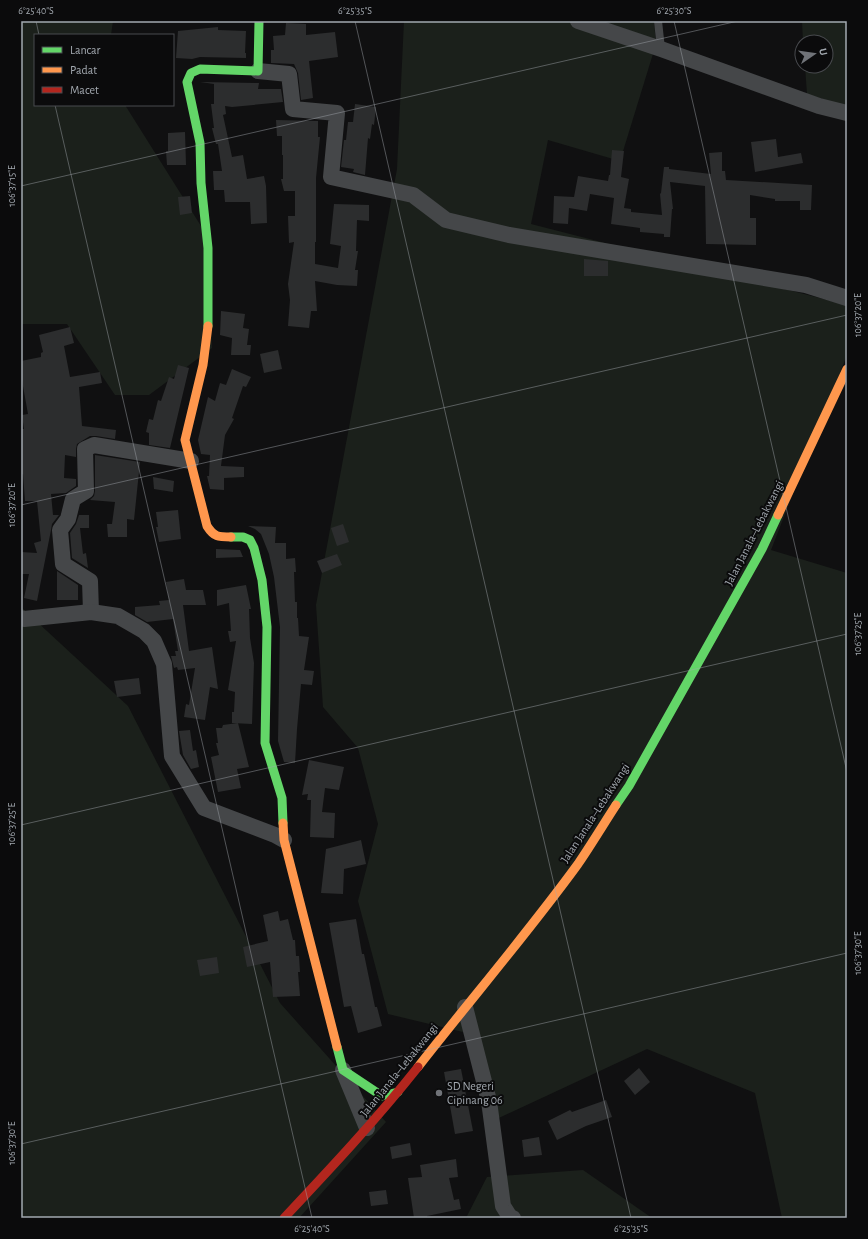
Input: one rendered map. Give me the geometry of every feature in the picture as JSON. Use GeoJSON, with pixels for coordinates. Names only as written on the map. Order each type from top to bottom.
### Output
{"type":"FeatureCollection","features":[{"type":"Feature","properties":{"kind":"street"},"geometry":{"type":"LineString","coordinates":[[258,71],[259,21]]}},
{"type":"Feature","properties":{"kind":"street"},"geometry":{"type":"LineString","coordinates":[[578,21],[661,49],[819,106],[847,114]]}},
{"type":"Feature","properties":{"kind":"street"},"geometry":{"type":"LineString","coordinates":[[367,1128],[343,1070],[284,840],[282,798],[264,744],[267,627],[262,580],[254,548],[250,540],[243,537],[219,537],[212,534],[206,526],[185,440],[203,365],[208,327],[208,248],[201,183],[200,143],[187,82],[191,73],[200,70],[258,71],[289,74],[293,109],[337,113],[331,177],[413,196],[446,220],[509,235],[806,285],[847,298]]}},
{"type":"Feature","properties":{"kind":"street","name":"Jalan Janala–Lebakwangi"},"geometry":{"type":"LineString","coordinates":[[284,1218],[337,1162],[398,1092],[465,1007],[496,972],[578,863],[629,786],[762,549],[843,390],[847,370]]}},
{"type":"Feature","properties":{"kind":"street"},"geometry":{"type":"LineString","coordinates":[[91,612],[90,581],[63,564],[60,530],[68,519],[73,499],[86,491],[85,449],[94,445],[191,461]]}},
{"type":"Feature","properties":{"kind":"street"},"geometry":{"type":"LineString","coordinates":[[21,618],[24,619],[91,612],[118,616],[144,631],[154,641],[164,664],[172,756],[204,808],[275,835],[284,840]]}},
{"type":"Feature","properties":{"kind":"street"},"geometry":{"type":"LineString","coordinates":[[465,1007],[489,1101],[503,1206],[510,1217],[513,1218]]}},
{"type":"Feature","properties":{"kind":"street"},"geometry":{"type":"LineString","coordinates":[[343,1070],[382,1096],[398,1092]]}},
{"type":"Feature","properties":{"kind":"lane"},"geometry":{"type":"LineString","coordinates":[[658,21],[661,49]]}},
{"type":"Feature","properties":{"kind":"shaded area"},"geometry":{"type":"Polygon","coordinates":[[[21,21],[113,21],[111,34],[34,34],[34,106],[126,106],[206,234],[212,348],[149,395],[115,395],[67,324],[21,324],[21,21]]]}},
{"type":"Feature","properties":{"kind":"shaded area"},"geometry":{"type":"Polygon","coordinates":[[[404,21],[654,21],[656,44],[620,161],[548,140],[531,224],[847,305],[847,355],[771,550],[847,573],[847,1218],[782,1218],[755,1093],[647,1049],[486,1124],[467,1033],[388,1014],[358,901],[378,824],[358,748],[323,707],[316,605],[397,169],[404,21]]]}},
{"type":"Feature","properties":{"kind":"shaded area"},"geometry":{"type":"Polygon","coordinates":[[[802,21],[847,21],[847,107],[807,94],[806,74],[834,74],[834,34],[803,34],[802,21]]]}},
{"type":"Feature","properties":{"kind":"shaded area"},"geometry":{"type":"Polygon","coordinates":[[[21,607],[128,706],[280,1003],[386,1122],[299,1218],[21,1218],[21,607]]]}},
{"type":"Feature","properties":{"kind":"shaded area"},"geometry":{"type":"Polygon","coordinates":[[[583,1170],[652,1218],[466,1218],[487,1177],[583,1170]]]}},
{"type":"Feature","properties":{"kind":"building"},"geometry":{"type":"Polygon","coordinates":[[[286,23],[306,24],[306,35],[335,32],[338,57],[309,61],[313,98],[301,100],[298,73],[294,64],[271,63],[271,50],[274,50],[273,36],[285,35],[286,23]]]}},
{"type":"Feature","properties":{"kind":"building"},"geometry":{"type":"Polygon","coordinates":[[[218,27],[218,30],[246,31],[246,58],[176,58],[178,31],[218,27]]]}},
{"type":"Feature","properties":{"kind":"building"},"geometry":{"type":"Polygon","coordinates":[[[200,82],[259,83],[258,89],[281,89],[283,102],[232,107],[225,106],[226,114],[223,115],[232,157],[243,155],[247,179],[264,176],[266,186],[267,223],[251,224],[250,202],[225,202],[224,190],[214,190],[213,171],[222,171],[218,144],[216,144],[212,128],[214,128],[211,104],[214,104],[214,84],[200,82]]]}},
{"type":"Feature","properties":{"kind":"building"},"geometry":{"type":"Polygon","coordinates":[[[355,104],[376,107],[374,125],[372,124],[370,139],[368,138],[365,175],[353,172],[354,169],[341,167],[348,122],[353,122],[355,104]]]}},
{"type":"Feature","properties":{"kind":"building"},"geometry":{"type":"Polygon","coordinates":[[[276,120],[318,121],[318,137],[320,137],[316,178],[315,264],[338,268],[341,246],[330,244],[334,204],[369,205],[369,221],[357,220],[356,251],[358,251],[355,270],[358,270],[357,286],[337,285],[315,281],[317,311],[311,311],[309,328],[288,326],[290,300],[288,284],[294,242],[289,243],[288,216],[295,216],[295,191],[284,191],[281,179],[283,179],[282,136],[277,136],[276,120]]]}},
{"type":"Feature","properties":{"kind":"building"},"geometry":{"type":"Polygon","coordinates":[[[185,132],[186,165],[167,165],[166,151],[168,151],[168,133],[185,132]]]}},
{"type":"Feature","properties":{"kind":"building"},"geometry":{"type":"Polygon","coordinates":[[[776,139],[778,157],[801,153],[803,163],[755,172],[751,142],[776,139]]]}},
{"type":"Feature","properties":{"kind":"building"},"geometry":{"type":"Polygon","coordinates":[[[612,150],[624,151],[621,177],[629,179],[624,208],[631,209],[631,212],[662,215],[660,194],[664,167],[669,167],[669,169],[711,174],[709,153],[722,152],[722,171],[725,171],[726,180],[812,185],[811,210],[800,210],[800,201],[775,201],[775,199],[750,195],[750,218],[756,218],[756,245],[706,244],[705,186],[670,182],[673,209],[670,237],[664,237],[664,234],[640,232],[640,228],[611,224],[614,198],[590,194],[587,211],[569,208],[568,224],[553,223],[554,196],[574,197],[578,176],[608,181],[610,175],[612,150]]]}},
{"type":"Feature","properties":{"kind":"building"},"geometry":{"type":"Polygon","coordinates":[[[190,196],[192,213],[180,215],[178,197],[190,196]]]}},
{"type":"Feature","properties":{"kind":"building"},"geometry":{"type":"Polygon","coordinates":[[[584,259],[608,261],[608,276],[584,276],[584,259]]]}},
{"type":"Feature","properties":{"kind":"building"},"geometry":{"type":"Polygon","coordinates":[[[221,311],[245,314],[243,328],[249,329],[247,345],[251,345],[250,355],[231,355],[232,338],[220,335],[221,311]]]}},
{"type":"Feature","properties":{"kind":"building"},"geometry":{"type":"Polygon","coordinates":[[[70,327],[74,343],[64,346],[70,377],[100,372],[102,383],[79,387],[82,426],[116,430],[115,439],[90,436],[77,444],[76,457],[65,455],[64,478],[76,479],[76,486],[66,493],[51,494],[53,515],[59,515],[52,524],[37,601],[24,598],[29,574],[21,574],[21,552],[37,553],[34,543],[41,541],[37,501],[25,501],[23,474],[21,475],[21,429],[24,429],[22,415],[28,414],[21,375],[21,361],[41,357],[41,353],[43,352],[39,335],[70,327]]]}},
{"type":"Feature","properties":{"kind":"building"},"geometry":{"type":"Polygon","coordinates":[[[278,350],[282,369],[264,373],[260,354],[278,350]]]}},
{"type":"Feature","properties":{"kind":"building"},"geometry":{"type":"Polygon","coordinates":[[[178,365],[189,368],[170,448],[149,445],[149,433],[146,432],[149,419],[153,420],[158,400],[161,401],[169,377],[174,379],[178,365]]]}},
{"type":"Feature","properties":{"kind":"building"},"geometry":{"type":"Polygon","coordinates":[[[232,369],[251,377],[246,387],[243,386],[232,418],[234,419],[225,435],[221,466],[244,467],[244,477],[224,478],[224,490],[210,489],[207,476],[209,476],[210,455],[201,454],[198,440],[208,397],[215,401],[220,383],[226,385],[232,369]]]}},
{"type":"Feature","properties":{"kind":"building"},"geometry":{"type":"Polygon","coordinates":[[[95,455],[140,462],[134,520],[127,519],[127,537],[108,537],[107,524],[112,524],[115,502],[90,500],[94,496],[95,491],[95,455]]]}},
{"type":"Feature","properties":{"kind":"building"},"geometry":{"type":"Polygon","coordinates":[[[153,477],[174,481],[173,492],[154,489],[153,477]]]}},
{"type":"Feature","properties":{"kind":"building"},"geometry":{"type":"Polygon","coordinates":[[[178,510],[181,539],[159,542],[156,527],[158,527],[156,512],[178,510]]]}},
{"type":"Feature","properties":{"kind":"building"},"geometry":{"type":"Polygon","coordinates":[[[79,515],[89,515],[89,528],[80,528],[83,554],[86,553],[88,568],[72,558],[70,533],[76,524],[79,515]]]}},
{"type":"Feature","properties":{"kind":"building"},"geometry":{"type":"Polygon","coordinates":[[[343,524],[349,542],[337,546],[331,528],[343,524]]]}},
{"type":"Feature","properties":{"kind":"building"},"geometry":{"type":"Polygon","coordinates":[[[248,526],[276,527],[275,543],[286,543],[286,559],[295,558],[295,602],[297,602],[299,636],[309,637],[304,670],[314,671],[312,685],[301,684],[295,763],[284,762],[278,741],[280,627],[274,577],[269,554],[261,534],[248,526]]]}},
{"type":"Feature","properties":{"kind":"building"},"geometry":{"type":"Polygon","coordinates":[[[216,549],[240,550],[243,557],[216,558],[216,549]]]}},
{"type":"Feature","properties":{"kind":"building"},"geometry":{"type":"Polygon","coordinates":[[[337,554],[342,565],[322,573],[317,561],[337,554]]]}},
{"type":"Feature","properties":{"kind":"building"},"geometry":{"type":"Polygon","coordinates":[[[57,571],[78,585],[78,600],[57,600],[57,571]]]}},
{"type":"Feature","properties":{"kind":"building"},"geometry":{"type":"Polygon","coordinates":[[[184,579],[186,590],[203,590],[206,605],[183,605],[189,651],[212,647],[218,689],[210,687],[205,720],[184,717],[186,704],[189,705],[195,668],[178,670],[177,667],[174,668],[171,656],[176,656],[175,651],[178,651],[173,619],[147,622],[135,615],[135,607],[160,605],[159,601],[169,600],[166,582],[184,579]]]}},
{"type":"Feature","properties":{"kind":"building"},"geometry":{"type":"Polygon","coordinates":[[[246,585],[251,609],[249,609],[250,638],[254,663],[252,724],[232,723],[235,692],[228,690],[236,641],[230,642],[228,631],[231,631],[229,603],[217,606],[217,590],[246,585]]]}},
{"type":"Feature","properties":{"kind":"building"},"geometry":{"type":"Polygon","coordinates":[[[139,678],[141,694],[117,697],[114,681],[139,678]]]}},
{"type":"Feature","properties":{"kind":"building"},"geometry":{"type":"Polygon","coordinates":[[[238,723],[249,767],[237,769],[241,788],[218,792],[211,757],[219,755],[216,743],[218,743],[216,728],[222,728],[223,725],[238,723]]]}},
{"type":"Feature","properties":{"kind":"building"},"geometry":{"type":"Polygon","coordinates":[[[190,730],[193,751],[196,750],[199,767],[191,769],[183,755],[179,731],[190,730]]]}},
{"type":"Feature","properties":{"kind":"building"},"geometry":{"type":"Polygon","coordinates":[[[309,760],[344,767],[339,790],[325,788],[322,812],[335,813],[334,838],[310,837],[311,800],[307,800],[308,794],[302,795],[309,760]]]}},
{"type":"Feature","properties":{"kind":"building"},"geometry":{"type":"Polygon","coordinates":[[[361,840],[366,864],[344,869],[343,894],[321,893],[326,849],[361,840]]]}},
{"type":"Feature","properties":{"kind":"building"},"geometry":{"type":"Polygon","coordinates":[[[278,911],[280,921],[288,919],[293,940],[295,940],[296,956],[299,956],[300,972],[298,972],[300,996],[273,997],[270,962],[247,967],[243,947],[268,941],[263,915],[278,911]]]}},
{"type":"Feature","properties":{"kind":"building"},"geometry":{"type":"Polygon","coordinates":[[[356,919],[362,954],[364,954],[375,1007],[377,1007],[382,1026],[358,1033],[351,1006],[344,1007],[329,923],[356,919]]]}},
{"type":"Feature","properties":{"kind":"building"},"geometry":{"type":"Polygon","coordinates":[[[217,957],[219,973],[200,976],[197,960],[217,957]]]}},
{"type":"Feature","properties":{"kind":"building"},"geometry":{"type":"Polygon","coordinates":[[[639,1068],[650,1082],[635,1095],[624,1081],[639,1068]]]}},
{"type":"Feature","properties":{"kind":"building"},"geometry":{"type":"Polygon","coordinates":[[[461,1069],[473,1131],[455,1134],[444,1072],[461,1069]]]}},
{"type":"Feature","properties":{"kind":"building"},"geometry":{"type":"Polygon","coordinates":[[[606,1100],[612,1117],[586,1126],[557,1140],[548,1121],[570,1110],[572,1112],[606,1100]]]}},
{"type":"Feature","properties":{"kind":"building"},"geometry":{"type":"Polygon","coordinates":[[[539,1137],[542,1155],[524,1157],[522,1140],[539,1137]]]}},
{"type":"Feature","properties":{"kind":"building"},"geometry":{"type":"Polygon","coordinates":[[[410,1143],[412,1155],[392,1159],[390,1147],[410,1143]]]}},
{"type":"Feature","properties":{"kind":"building"},"geometry":{"type":"Polygon","coordinates":[[[456,1159],[458,1177],[449,1178],[454,1200],[459,1199],[461,1209],[427,1216],[427,1218],[414,1218],[408,1178],[422,1177],[420,1165],[456,1159]]]}},
{"type":"Feature","properties":{"kind":"building"},"geometry":{"type":"Polygon","coordinates":[[[386,1190],[388,1204],[371,1206],[369,1192],[386,1190]]]}},
{"type":"Feature","properties":{"kind":"traffic: fast"},"geometry":{"type":"LineString","coordinates":[[208,326],[208,248],[201,183],[200,143],[187,82],[191,73],[200,69],[258,71],[259,21]]}},
{"type":"Feature","properties":{"kind":"traffic: fast"},"geometry":{"type":"LineString","coordinates":[[616,805],[629,786],[762,549],[778,515]]}},
{"type":"Feature","properties":{"kind":"traffic: fast"},"geometry":{"type":"LineString","coordinates":[[231,537],[243,537],[250,540],[254,548],[262,580],[267,627],[265,743],[282,798],[283,823]]}},
{"type":"Feature","properties":{"kind":"traffic: fast"},"geometry":{"type":"LineString","coordinates":[[337,1047],[343,1070],[382,1096],[398,1092]]}},
{"type":"Feature","properties":{"kind":"traffic: slow"},"geometry":{"type":"LineString","coordinates":[[208,326],[203,365],[185,440],[207,526],[217,536],[231,537]]}},
{"type":"Feature","properties":{"kind":"traffic: slow"},"geometry":{"type":"LineString","coordinates":[[778,515],[847,369]]}},
{"type":"Feature","properties":{"kind":"traffic: slow"},"geometry":{"type":"LineString","coordinates":[[418,1067],[559,890],[578,864],[616,805]]}},
{"type":"Feature","properties":{"kind":"traffic: slow"},"geometry":{"type":"LineString","coordinates":[[283,823],[284,840],[337,1047]]}},
{"type":"Feature","properties":{"kind":"traffic: jam"},"geometry":{"type":"LineString","coordinates":[[284,1218],[336,1163],[418,1067]]}},
{"type":"Feature","properties":{"kind":"place","name":"SD Negeri Cipinang 06"},"geometry":{"type":"Point","coordinates":[439,1093]}}]}
